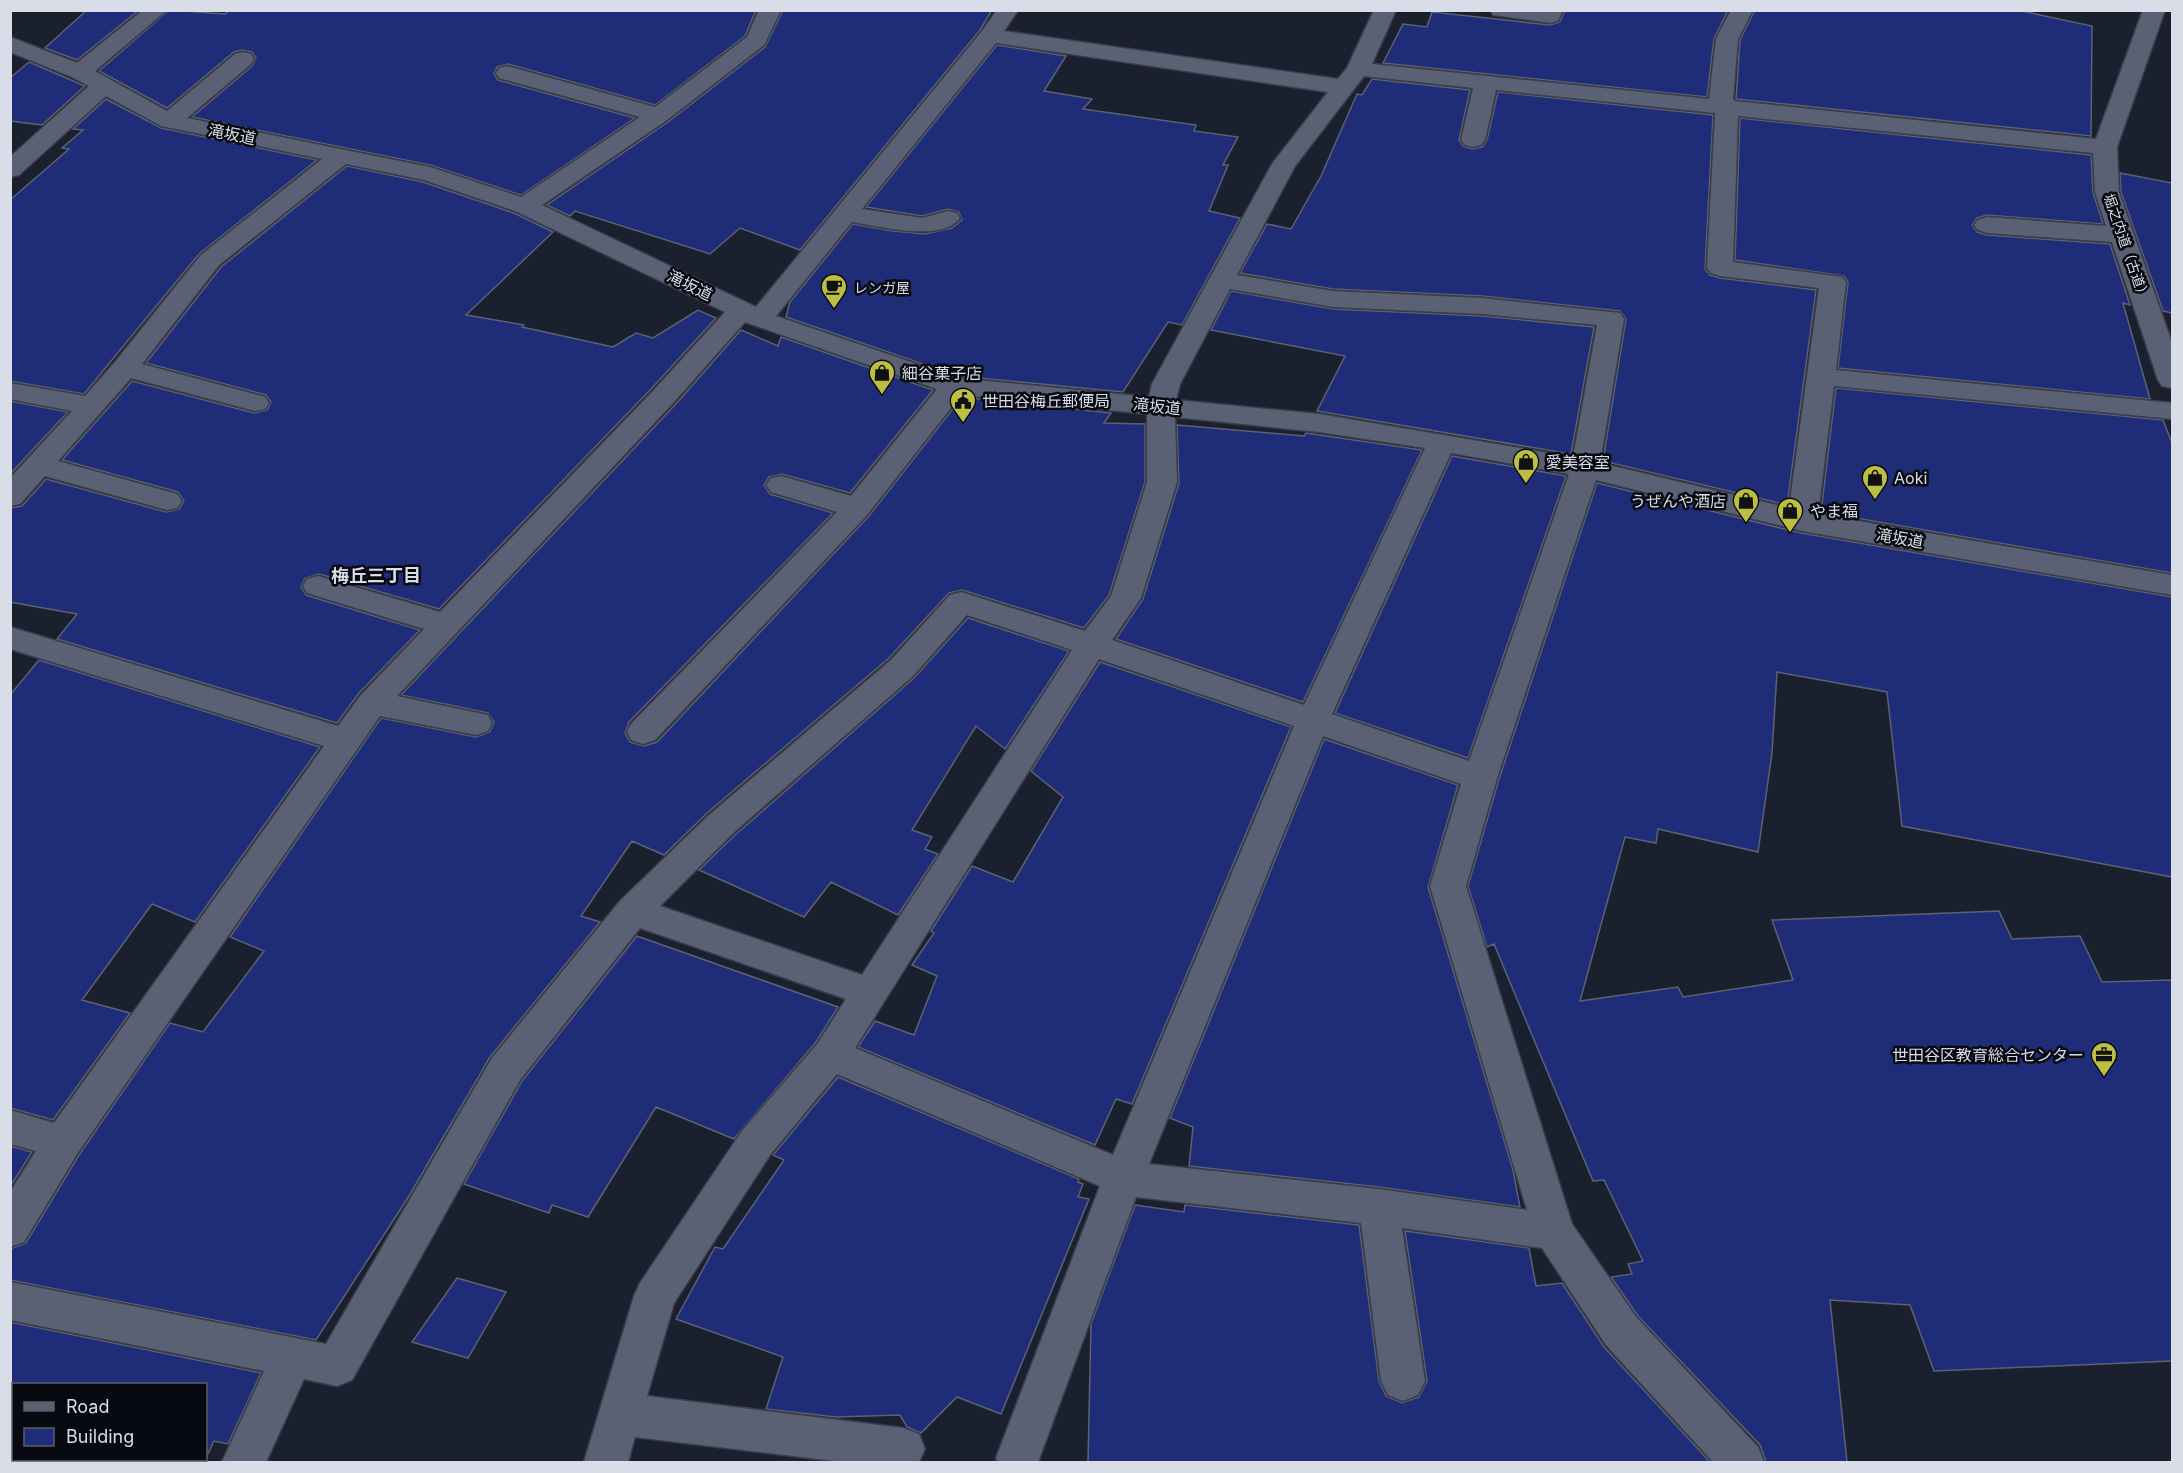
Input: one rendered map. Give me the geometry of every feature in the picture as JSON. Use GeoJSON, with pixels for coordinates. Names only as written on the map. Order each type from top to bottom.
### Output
{"type":"FeatureCollection","features":[{"type":"Feature","properties":{"kind":"street"},"geometry":{"type":"LineString","coordinates":[[80,72],[157,10]]}},
{"type":"Feature","properties":{"kind":"street"},"geometry":{"type":"LineString","coordinates":[[524,206],[659,115],[756,40],[770,10]]}},
{"type":"Feature","properties":{"kind":"street"},"geometry":{"type":"LineString","coordinates":[[10,1228],[63,1142],[372,703],[663,397],[751,314],[846,214],[990,36],[1008,10]]}},
{"type":"Feature","properties":{"kind":"street"},"geometry":{"type":"LineString","coordinates":[[606,1462],[655,1296],[756,1143],[831,1054],[868,992],[1092,644],[1125,598],[1162,482],[1161,406],[1166,384],[1284,164],[1351,77],[1385,10]]}},
{"type":"Feature","properties":{"kind":"street"},"geometry":{"type":"LineString","coordinates":[[1501,10],[1550,16],[1552,10]]}},
{"type":"Feature","properties":{"kind":"street"},"geometry":{"type":"LineString","coordinates":[[1742,10],[1728,39],[1721,99],[1726,107],[1720,268],[1833,282],[1802,521]]}},
{"type":"Feature","properties":{"kind":"street","name":"堀之内道（古道）"},"geometry":{"type":"LineString","coordinates":[[2154,10],[2105,147],[2107,192],[2122,235],[2161,318],[2172,380]]}},
{"type":"Feature","properties":{"kind":"street"},"geometry":{"type":"LineString","coordinates":[[990,36],[1323,85],[1351,77],[1486,83],[2105,147]]}},
{"type":"Feature","properties":{"kind":"street","name":"滝坂道"},"geometry":{"type":"LineString","coordinates":[[10,44],[80,72],[169,121],[430,174],[524,206],[751,314],[954,386],[1319,423],[1442,442],[1585,468],[1802,521],[2172,585]]}},
{"type":"Feature","properties":{"kind":"street"},"geometry":{"type":"LineString","coordinates":[[169,121],[243,59]]}},
{"type":"Feature","properties":{"kind":"street"},"geometry":{"type":"LineString","coordinates":[[507,73],[659,115]]}},
{"type":"Feature","properties":{"kind":"street"},"geometry":{"type":"LineString","coordinates":[[1473,140],[1486,83]]}},
{"type":"Feature","properties":{"kind":"street"},"geometry":{"type":"LineString","coordinates":[[10,170],[103,86]]}},
{"type":"Feature","properties":{"kind":"street"},"geometry":{"type":"LineString","coordinates":[[10,497],[93,406],[210,260],[341,156]]}},
{"type":"Feature","properties":{"kind":"street"},"geometry":{"type":"LineString","coordinates":[[846,214],[923,226],[948,218]]}},
{"type":"Feature","properties":{"kind":"street"},"geometry":{"type":"LineString","coordinates":[[1987,225],[2122,235]]}},
{"type":"Feature","properties":{"kind":"street"},"geometry":{"type":"LineString","coordinates":[[1221,280],[1333,299],[1482,306],[1611,319],[1585,468],[1480,778],[1448,886],[1554,1232],[1621,1331],[1742,1462]]}},
{"type":"Feature","properties":{"kind":"street"},"geometry":{"type":"LineString","coordinates":[[125,368],[255,403]]}},
{"type":"Feature","properties":{"kind":"street"},"geometry":{"type":"LineString","coordinates":[[1822,377],[2172,411]]}},
{"type":"Feature","properties":{"kind":"street"},"geometry":{"type":"LineString","coordinates":[[643,732],[857,508],[954,386]]}},
{"type":"Feature","properties":{"kind":"street"},"geometry":{"type":"LineString","coordinates":[[10,391],[93,406]]}},
{"type":"Feature","properties":{"kind":"street"},"geometry":{"type":"LineString","coordinates":[[1018,1458],[1123,1178],[1313,720],[1442,442]]}},
{"type":"Feature","properties":{"kind":"street"},"geometry":{"type":"LineString","coordinates":[[40,465],[167,501]]}},
{"type":"Feature","properties":{"kind":"street"},"geometry":{"type":"LineString","coordinates":[[781,486],[857,508]]}},
{"type":"Feature","properties":{"kind":"street"},"geometry":{"type":"LineString","coordinates":[[318,586],[446,625]]}},
{"type":"Feature","properties":{"kind":"street"},"geometry":{"type":"LineString","coordinates":[[10,1301],[337,1366],[507,1069],[633,911],[720,825],[902,668],[961,602],[1092,644],[1480,778]]}},
{"type":"Feature","properties":{"kind":"street"},"geometry":{"type":"LineString","coordinates":[[10,638],[344,740]]}},
{"type":"Feature","properties":{"kind":"street"},"geometry":{"type":"LineString","coordinates":[[372,703],[476,723]]}},
{"type":"Feature","properties":{"kind":"street"},"geometry":{"type":"LineString","coordinates":[[633,911],[868,992]]}},
{"type":"Feature","properties":{"kind":"street"},"geometry":{"type":"LineString","coordinates":[[831,1054],[1123,1178],[1379,1207],[1554,1232]]}},
{"type":"Feature","properties":{"kind":"street"},"geometry":{"type":"LineString","coordinates":[[10,1127],[63,1142]]}},
{"type":"Feature","properties":{"kind":"street"},"geometry":{"type":"LineString","coordinates":[[1379,1207],[1403,1382]]}},
{"type":"Feature","properties":{"kind":"street"},"geometry":{"type":"LineString","coordinates":[[244,1462],[292,1358]]}},
{"type":"Feature","properties":{"kind":"street"},"geometry":{"type":"LineString","coordinates":[[621,1414],[903,1449]]}},
{"type":"Feature","properties":{"kind":"building"},"geometry":{"type":"Polygon","coordinates":[[[87,10],[139,10],[77,60],[45,48],[87,10]]]}},
{"type":"Feature","properties":{"kind":"building"},"geometry":{"type":"Polygon","coordinates":[[[169,10],[225,14],[229,10],[756,10],[745,36],[655,105],[508,64],[497,67],[494,74],[498,80],[635,118],[521,195],[430,165],[192,117],[252,66],[256,58],[252,52],[242,50],[234,52],[167,108],[99,71],[169,10]]]}},
{"type":"Feature","properties":{"kind":"building"},"geometry":{"type":"Polygon","coordinates":[[[783,10],[992,10],[980,30],[800,250],[740,228],[710,254],[575,211],[570,216],[547,205],[668,122],[765,47],[783,10]]]}},
{"type":"Feature","properties":{"kind":"building"},"geometry":{"type":"Polygon","coordinates":[[[1565,10],[1728,10],[1714,39],[1707,97],[1383,63],[1403,24],[1427,27],[1432,12],[1550,25],[1560,22],[1565,10]]]}},
{"type":"Feature","properties":{"kind":"building"},"geometry":{"type":"Polygon","coordinates":[[[1755,10],[2022,11],[2092,26],[2091,136],[1736,99],[1740,40],[1755,10]]]}},
{"type":"Feature","properties":{"kind":"building"},"geometry":{"type":"Polygon","coordinates":[[[997,45],[1066,56],[1044,91],[1092,99],[1083,109],[1196,125],[1194,131],[1238,137],[1223,165],[1228,165],[1209,211],[1240,218],[1182,325],[1168,322],[1123,392],[958,376],[786,317],[790,302],[853,224],[925,234],[952,228],[962,220],[959,212],[948,209],[922,216],[866,207],[997,45]]]}},
{"type":"Feature","properties":{"kind":"building"},"geometry":{"type":"Polygon","coordinates":[[[29,62],[85,86],[42,125],[10,121],[10,78],[29,62]]]}},
{"type":"Feature","properties":{"kind":"building"},"geometry":{"type":"Polygon","coordinates":[[[1372,79],[1470,90],[1459,140],[1463,146],[1472,149],[1482,147],[1487,140],[1498,92],[1713,115],[1705,269],[1710,275],[1720,278],[1816,290],[1787,505],[1603,461],[1626,319],[1620,311],[1482,296],[1333,289],[1240,273],[1267,224],[1291,229],[1321,176],[1357,94],[1362,95],[1372,79]]]}},
{"type":"Feature","properties":{"kind":"building"},"geometry":{"type":"Polygon","coordinates":[[[106,99],[161,128],[317,160],[199,254],[84,394],[10,381],[10,200],[69,149],[62,148],[83,130],[73,129],[106,99]]]}},
{"type":"Feature","properties":{"kind":"building"},"geometry":{"type":"Polygon","coordinates":[[[1740,118],[2091,155],[2093,192],[2103,224],[1987,215],[1977,218],[1972,225],[1977,232],[1987,235],[2110,244],[2130,305],[2123,303],[2150,399],[1838,368],[1848,282],[1844,276],[1735,260],[1740,118]]]}},
{"type":"Feature","properties":{"kind":"building"},"geometry":{"type":"Polygon","coordinates":[[[347,166],[423,182],[514,213],[553,232],[466,315],[524,325],[522,327],[613,347],[636,333],[653,338],[698,310],[716,318],[651,389],[439,609],[319,574],[305,578],[301,587],[306,595],[420,630],[359,693],[337,723],[57,639],[77,614],[10,602],[10,508],[22,506],[46,479],[166,512],[179,509],[184,501],[178,492],[62,460],[132,381],[254,413],[267,410],[271,402],[266,395],[146,363],[221,267],[347,166]]]}},
{"type":"Feature","properties":{"kind":"building"},"geometry":{"type":"Polygon","coordinates":[[[2120,173],[2172,183],[2172,313],[2163,311],[2121,192],[2120,173]]]}},
{"type":"Feature","properties":{"kind":"building"},"geometry":{"type":"Polygon","coordinates":[[[1231,291],[1333,309],[1482,316],[1594,327],[1571,454],[1317,411],[1345,356],[1211,330],[1231,291]]]}},
{"type":"Feature","properties":{"kind":"building"},"geometry":{"type":"Polygon","coordinates":[[[741,330],[778,346],[781,337],[933,390],[850,493],[782,474],[769,477],[764,485],[770,494],[833,513],[629,722],[625,733],[630,742],[644,746],[657,742],[869,516],[962,397],[1111,413],[1104,423],[1145,424],[1145,482],[1109,595],[1084,628],[962,590],[949,593],[889,658],[706,814],[664,855],[632,841],[581,916],[600,922],[490,1057],[409,1196],[316,1340],[10,1280],[10,1249],[26,1243],[79,1155],[170,1023],[203,1032],[264,951],[230,937],[381,718],[476,737],[490,732],[494,722],[488,713],[401,695],[675,405],[741,330]]]}},
{"type":"Feature","properties":{"kind":"building"},"geometry":{"type":"Polygon","coordinates":[[[1836,388],[2163,420],[2172,443],[2172,573],[1821,512],[1836,388]]]}},
{"type":"Feature","properties":{"kind":"building"},"geometry":{"type":"Polygon","coordinates":[[[10,401],[68,412],[10,474],[10,401]]]}},
{"type":"Feature","properties":{"kind":"building"},"geometry":{"type":"Polygon","coordinates":[[[1177,425],[1304,436],[1306,433],[1422,450],[1303,702],[1116,639],[1143,599],[1179,483],[1177,425]]]}},
{"type":"Feature","properties":{"kind":"building"},"geometry":{"type":"Polygon","coordinates":[[[1452,456],[1566,476],[1468,758],[1335,713],[1452,456]]]}},
{"type":"Feature","properties":{"kind":"building"},"geometry":{"type":"Polygon","coordinates":[[[1597,483],[1801,533],[2172,597],[2172,877],[1902,826],[1887,692],[1777,672],[1772,753],[1758,852],[1658,829],[1656,843],[1625,837],[1580,1001],[1678,987],[1683,997],[1793,980],[1772,920],[1999,911],[2012,939],[2080,936],[2102,982],[2172,980],[2172,1361],[1934,1371],[1910,1305],[1830,1300],[1847,1462],[1766,1462],[1760,1445],[1638,1316],[1611,1277],[1632,1274],[1628,1264],[1643,1261],[1604,1180],[1593,1181],[1494,944],[1487,947],[1468,886],[1499,779],[1597,483]]]}},
{"type":"Feature","properties":{"kind":"building"},"geometry":{"type":"Polygon","coordinates":[[[968,618],[1069,651],[1005,749],[976,726],[912,830],[932,837],[925,849],[938,854],[898,915],[831,882],[804,917],[699,870],[734,836],[914,678],[968,618]]]}},
{"type":"Feature","properties":{"kind":"building"},"geometry":{"type":"Polygon","coordinates":[[[39,660],[320,747],[195,922],[152,904],[82,1000],[130,1013],[53,1120],[10,1108],[10,695],[39,660]]]}},
{"type":"Feature","properties":{"kind":"building"},"geometry":{"type":"Polygon","coordinates":[[[1100,662],[1291,727],[1132,1104],[1116,1099],[1095,1145],[858,1047],[875,1021],[914,1035],[937,976],[912,965],[934,933],[931,931],[972,866],[1013,882],[1063,797],[1031,771],[1100,662]]]}},
{"type":"Feature","properties":{"kind":"building"},"geometry":{"type":"Polygon","coordinates":[[[1324,739],[1458,785],[1428,887],[1513,1170],[1520,1207],[1379,1187],[1189,1166],[1193,1127],[1170,1118],[1324,739]]]}},
{"type":"Feature","properties":{"kind":"building"},"geometry":{"type":"Polygon","coordinates":[[[637,936],[838,1007],[816,1042],[734,1139],[656,1107],[588,1217],[552,1205],[549,1213],[464,1184],[522,1081],[637,936]]]}},
{"type":"Feature","properties":{"kind":"building"},"geometry":{"type":"Polygon","coordinates":[[[838,1077],[1079,1179],[1078,1182],[1083,1184],[1078,1197],[1089,1199],[1001,1414],[957,1397],[921,1433],[907,1427],[900,1415],[836,1417],[766,1409],[783,1357],[676,1319],[715,1247],[723,1249],[784,1160],[773,1155],[838,1077]]]}},
{"type":"Feature","properties":{"kind":"building"},"geometry":{"type":"Polygon","coordinates":[[[10,1146],[32,1152],[10,1187],[10,1146]]]}},
{"type":"Feature","properties":{"kind":"building"},"geometry":{"type":"Polygon","coordinates":[[[1135,1205],[1184,1212],[1185,1205],[1359,1225],[1379,1381],[1386,1396],[1402,1403],[1419,1397],[1427,1381],[1405,1231],[1529,1248],[1536,1286],[1562,1283],[1604,1347],[1710,1462],[1088,1462],[1091,1324],[1135,1205]]]}},
{"type":"Feature","properties":{"kind":"building"},"geometry":{"type":"Polygon","coordinates":[[[457,1278],[506,1292],[468,1358],[412,1342],[457,1278]]]}},
{"type":"Feature","properties":{"kind":"building"},"geometry":{"type":"Polygon","coordinates":[[[10,1322],[261,1373],[228,1444],[214,1441],[207,1456],[207,1383],[12,1383],[12,1442],[10,1442],[10,1322]]]}},
{"type":"Feature","properties":{"kind":"building"},"geometry":{"type":"Polygon","coordinates":[[[35,1461],[204,1461],[203,1462],[35,1461]]]}},
{"type":"Feature","properties":{"kind":"place","name":"レンガ屋"},"geometry":{"type":"Point","coordinates":[834,310]}},
{"type":"Feature","properties":{"kind":"place","name":"細谷菓子店"},"geometry":{"type":"Point","coordinates":[882,396]}},
{"type":"Feature","properties":{"kind":"place","name":"世田谷梅丘郵便局"},"geometry":{"type":"Point","coordinates":[963,424]}},
{"type":"Feature","properties":{"kind":"place","name":"愛美容室"},"geometry":{"type":"Point","coordinates":[1526,485]}},
{"type":"Feature","properties":{"kind":"place","name":"Aoki"},"geometry":{"type":"Point","coordinates":[1875,501]}},
{"type":"Feature","properties":{"kind":"place","name":"うぜんや酒店"},"geometry":{"type":"Point","coordinates":[1746,524]}},
{"type":"Feature","properties":{"kind":"place","name":"やま福"},"geometry":{"type":"Point","coordinates":[1790,534]}},
{"type":"Feature","properties":{"kind":"place","name":"世田谷区教育総合センター"},"geometry":{"type":"Point","coordinates":[2104,1078]}},
{"type":"Feature","properties":{"kind":"district","name":"梅丘三丁目"},"geometry":{"type":"Point","coordinates":[376,575]}}]}
